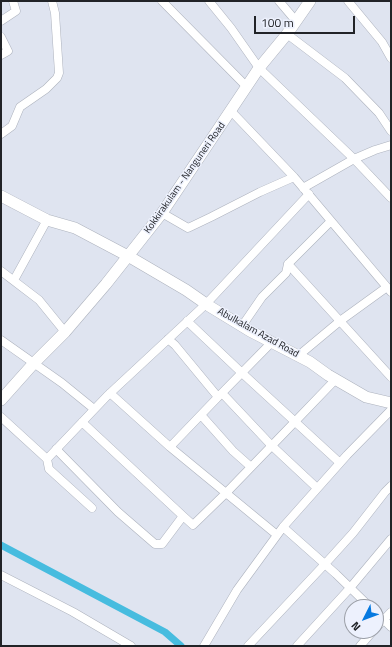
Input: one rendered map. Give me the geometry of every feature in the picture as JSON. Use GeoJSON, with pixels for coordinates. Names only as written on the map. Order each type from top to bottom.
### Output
{"type":"FeatureCollection","features":[{"type":"Feature","properties":{"kind":"main road","name":"Kokkirakulam - Nanguneri Road"},"geometry":{"type":"LineString","coordinates":[[1,400],[34,363],[65,332],[106,284],[162,213],[231,111],[246,86],[287,34],[310,1]]}},
{"type":"Feature","properties":{"kind":"main road","name":"Abulkalam Azad Road"},"geometry":{"type":"LineString","coordinates":[[1,196],[47,220],[75,228],[128,256],[186,290],[242,326],[298,356],[366,396],[391,403]]}},
{"type":"Feature","properties":{"kind":"street"},"geometry":{"type":"LineString","coordinates":[[1,21],[16,11],[13,1]]}},
{"type":"Feature","properties":{"kind":"street"},"geometry":{"type":"LineString","coordinates":[[1,134],[12,126],[20,107],[46,89],[57,78],[59,73],[55,13],[52,1]]}},
{"type":"Feature","properties":{"kind":"street"},"geometry":{"type":"LineString","coordinates":[[162,1],[246,86]]}},
{"type":"Feature","properties":{"kind":"street"},"geometry":{"type":"LineString","coordinates":[[209,1],[231,28],[259,68],[354,159],[391,198]]}},
{"type":"Feature","properties":{"kind":"street"},"geometry":{"type":"LineString","coordinates":[[279,1],[296,21]]}},
{"type":"Feature","properties":{"kind":"street"},"geometry":{"type":"LineString","coordinates":[[348,1],[390,54]]}},
{"type":"Feature","properties":{"kind":"street"},"geometry":{"type":"LineString","coordinates":[[287,34],[345,78],[379,113],[391,131]]}},
{"type":"Feature","properties":{"kind":"street"},"geometry":{"type":"LineString","coordinates":[[1,37],[8,51],[1,55]]}},
{"type":"Feature","properties":{"kind":"street"},"geometry":{"type":"LineString","coordinates":[[231,111],[294,177],[389,289],[340,321],[298,356]]}},
{"type":"Feature","properties":{"kind":"street"},"geometry":{"type":"LineString","coordinates":[[47,459],[110,393],[206,304],[306,191],[354,159],[391,145]]}},
{"type":"Feature","properties":{"kind":"street"},"geometry":{"type":"LineString","coordinates":[[162,213],[188,228],[260,192],[294,177]]}},
{"type":"Feature","properties":{"kind":"street"},"geometry":{"type":"LineString","coordinates":[[14,280],[47,220]]}},
{"type":"Feature","properties":{"kind":"street"},"geometry":{"type":"LineString","coordinates":[[242,326],[262,297],[286,273],[288,264],[331,221]]}},
{"type":"Feature","properties":{"kind":"street"},"geometry":{"type":"LineString","coordinates":[[288,264],[391,377]]}},
{"type":"Feature","properties":{"kind":"street"},"geometry":{"type":"LineString","coordinates":[[1,271],[39,300],[65,332]]}},
{"type":"Feature","properties":{"kind":"street"},"geometry":{"type":"LineString","coordinates":[[187,321],[340,462]]}},
{"type":"Feature","properties":{"kind":"street"},"geometry":{"type":"LineString","coordinates":[[168,339],[175,345],[218,397]]}},
{"type":"Feature","properties":{"kind":"street"},"geometry":{"type":"LineString","coordinates":[[1,340],[62,383],[94,409]]}},
{"type":"Feature","properties":{"kind":"street"},"geometry":{"type":"LineString","coordinates":[[170,447],[272,342]]}},
{"type":"Feature","properties":{"kind":"street"},"geometry":{"type":"LineString","coordinates":[[82,422],[193,525],[336,379]]}},
{"type":"Feature","properties":{"kind":"street"},"geometry":{"type":"LineString","coordinates":[[110,393],[170,447],[277,535]]}},
{"type":"Feature","properties":{"kind":"street"},"geometry":{"type":"LineString","coordinates":[[218,397],[222,393],[271,446],[317,488]]}},
{"type":"Feature","properties":{"kind":"street"},"geometry":{"type":"LineString","coordinates":[[204,646],[237,590],[283,527],[340,462],[391,410]]}},
{"type":"Feature","properties":{"kind":"street"},"geometry":{"type":"LineString","coordinates":[[201,415],[233,451],[250,467]]}},
{"type":"Feature","properties":{"kind":"street"},"geometry":{"type":"LineString","coordinates":[[1,417],[47,459],[49,469],[92,508]]}},
{"type":"Feature","properties":{"kind":"street"},"geometry":{"type":"LineString","coordinates":[[56,449],[118,512],[155,544],[162,544],[183,516]]}},
{"type":"Feature","properties":{"kind":"street"},"geometry":{"type":"LineString","coordinates":[[248,646],[353,533],[384,492],[391,486]]}},
{"type":"Feature","properties":{"kind":"street"},"geometry":{"type":"LineString","coordinates":[[283,527],[362,599]]}},
{"type":"Feature","properties":{"kind":"street"},"geometry":{"type":"LineString","coordinates":[[297,646],[350,588],[391,539]]}},
{"type":"Feature","properties":{"kind":"street"},"geometry":{"type":"LineString","coordinates":[[1,575],[73,612],[131,646]]}},
{"type":"Feature","properties":{"kind":"street"},"geometry":{"type":"LineString","coordinates":[[391,612],[384,620],[391,627]]}},
{"type":"Feature","properties":{"kind":"waterway"},"geometry":{"type":"LineString","coordinates":[[1,545],[165,632],[181,646]]}}]}
